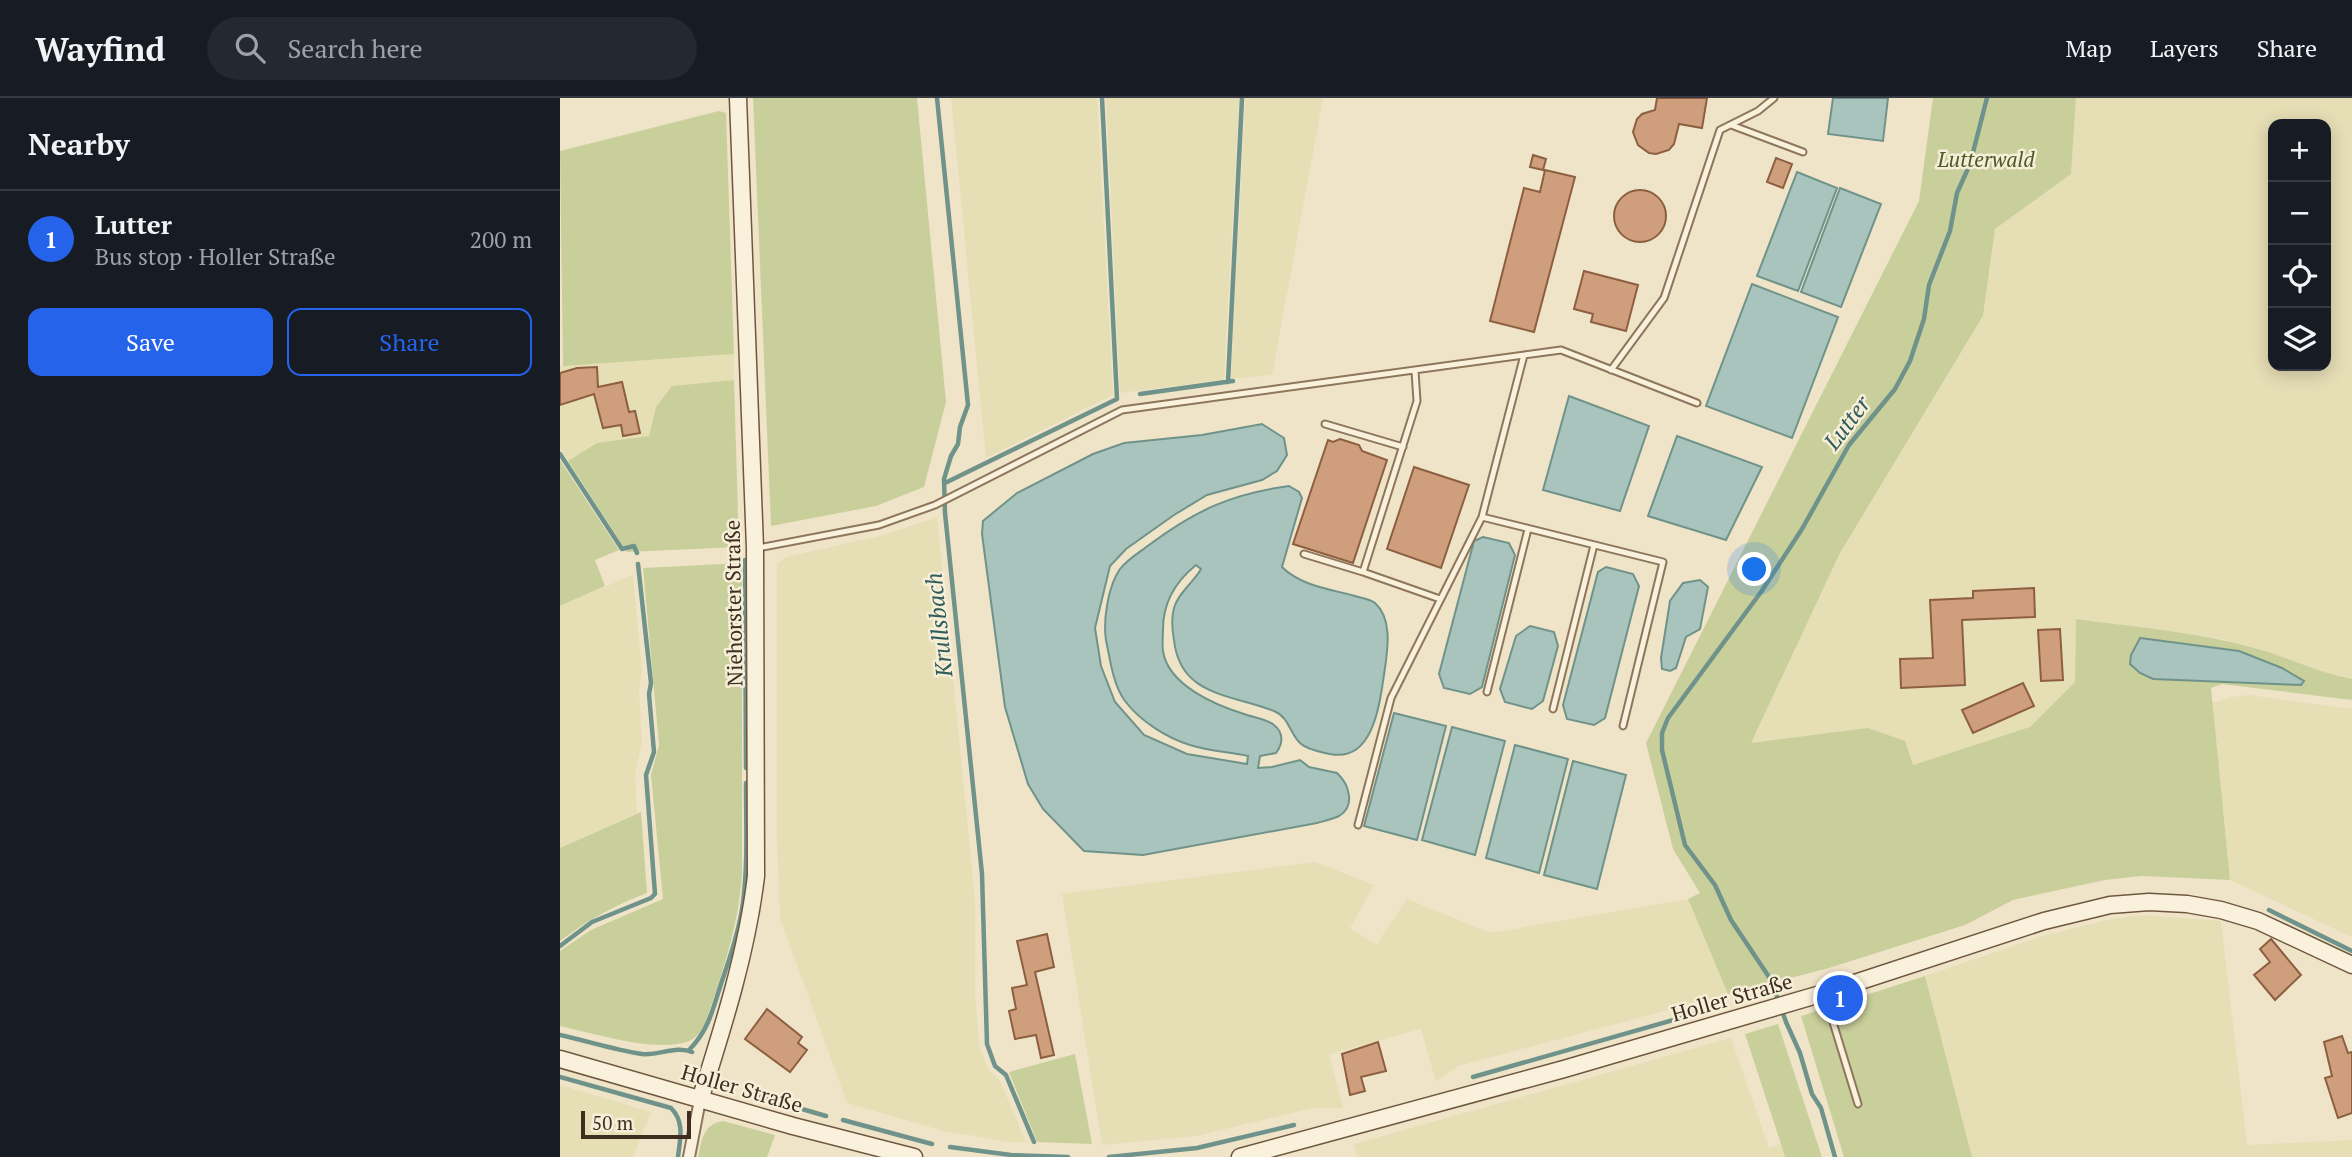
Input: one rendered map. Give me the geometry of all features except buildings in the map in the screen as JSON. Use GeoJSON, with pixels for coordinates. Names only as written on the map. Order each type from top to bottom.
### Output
{"type":"FeatureCollection","features":[{"type":"Feature","properties":{"kind":"street","name":"Niehorster Straße"},"geometry":{"type":"LineString","coordinates":[[700,1100],[717,1051],[739,963],[752,909],[756,876],[755,548],[738,98]]}},
{"type":"Feature","properties":{"kind":"street","name":"Holler Straße"},"geometry":{"type":"LineString","coordinates":[[1240,1157],[1468,1096],[1763,1011],[2064,916],[2110,905],[2148,902],[2187,904],[2221,910],[2258,921],[2352,965]]}},
{"type":"Feature","properties":{"kind":"street","name":"Holler Straße"},"geometry":{"type":"LineString","coordinates":[[560,1059],[700,1100],[914,1157]]}},
{"type":"Feature","properties":{"kind":"street"},"geometry":{"type":"LineString","coordinates":[[689,1157],[700,1100]]}},
{"type":"Feature","properties":{"kind":"lane"},"geometry":{"type":"LineString","coordinates":[[1611,369],[1664,298],[1720,130],[1758,111],[1774,98]]}},
{"type":"Feature","properties":{"kind":"lane"},"geometry":{"type":"LineString","coordinates":[[1731,124],[1803,152]]}},
{"type":"Feature","properties":{"kind":"lane"},"geometry":{"type":"LineString","coordinates":[[755,548],[879,525],[935,505],[1122,410],[1561,350],[1697,403]]}},
{"type":"Feature","properties":{"kind":"lane"},"geometry":{"type":"LineString","coordinates":[[1358,825],[1391,698],[1482,517],[1524,355]]}},
{"type":"Feature","properties":{"kind":"lane"},"geometry":{"type":"LineString","coordinates":[[1363,572],[1417,401],[1415,370]]}},
{"type":"Feature","properties":{"kind":"lane"},"geometry":{"type":"LineString","coordinates":[[1325,424],[1403,447]]}},
{"type":"Feature","properties":{"kind":"lane"},"geometry":{"type":"LineString","coordinates":[[1482,517],[1663,562],[1623,726]]}},
{"type":"Feature","properties":{"kind":"lane"},"geometry":{"type":"LineString","coordinates":[[1488,692],[1528,528]]}},
{"type":"Feature","properties":{"kind":"lane"},"geometry":{"type":"LineString","coordinates":[[1553,709],[1594,545]]}},
{"type":"Feature","properties":{"kind":"lane"},"geometry":{"type":"LineString","coordinates":[[1304,554],[1440,599]]}},
{"type":"Feature","properties":{"kind":"lane"},"geometry":{"type":"LineString","coordinates":[[1825,993],[1858,1104]]}},
{"type":"Feature","properties":{"kind":"shaded area"},"geometry":{"type":"Polygon","coordinates":[[[951,98],[1097,98],[1113,395],[986,458],[951,98]]]}},
{"type":"Feature","properties":{"kind":"shaded area"},"geometry":{"type":"Polygon","coordinates":[[[1106,98],[1239,98],[1224,380],[1120,393],[1106,98]]]}},
{"type":"Feature","properties":{"kind":"shaded area"},"geometry":{"type":"Polygon","coordinates":[[[1245,98],[1323,98],[1272,375],[1231,379],[1245,98]]]}},
{"type":"Feature","properties":{"kind":"shaded area"},"geometry":{"type":"Polygon","coordinates":[[[2076,98],[2352,98],[2352,679],[2338,677],[2258,648],[2212,637],[2076,619],[2075,682],[2030,727],[1913,765],[1750,744],[1840,553],[1983,317],[1995,229],[2071,174],[2076,98]]]}},
{"type":"Feature","properties":{"kind":"shaded area"},"geometry":{"type":"Polygon","coordinates":[[[734,354],[734,380],[672,386],[656,407],[649,436],[597,444],[568,461],[560,448],[560,366],[734,354]]]}},
{"type":"Feature","properties":{"kind":"shaded area"},"geometry":{"type":"Polygon","coordinates":[[[937,517],[975,901],[975,991],[979,1044],[988,1069],[1000,1081],[1026,1142],[944,1131],[847,1103],[780,918],[777,838],[777,564],[786,557],[880,536],[937,517]]]}},
{"type":"Feature","properties":{"kind":"shaded area"},"geometry":{"type":"Polygon","coordinates":[[[633,575],[642,672],[639,690],[642,741],[635,775],[637,813],[560,848],[560,606],[633,575]]]}},
{"type":"Feature","properties":{"kind":"shaded area"},"geometry":{"type":"Polygon","coordinates":[[[2249,695],[2352,709],[2352,937],[2230,880],[2212,703],[2249,695]]]}},
{"type":"Feature","properties":{"kind":"shaded area"},"geometry":{"type":"Polygon","coordinates":[[[1315,862],[1374,885],[1350,928],[1376,945],[1407,899],[1491,933],[1688,899],[1728,994],[1458,1066],[1436,1082],[1421,1029],[1329,1054],[1343,1108],[1312,1108],[1196,1136],[1102,1145],[1062,894],[1315,862]]]}},
{"type":"Feature","properties":{"kind":"shaded area"},"geometry":{"type":"Polygon","coordinates":[[[2143,915],[2221,921],[2247,1145],[2352,1140],[2352,1157],[1972,1157],[1925,976],[2046,935],[2111,919],[2143,915]]]}},
{"type":"Feature","properties":{"kind":"shaded area"},"geometry":{"type":"Polygon","coordinates":[[[1731,1038],[1769,1148],[1781,1144],[1785,1157],[1357,1157],[1354,1144],[1731,1038]]]}},
{"type":"Feature","properties":{"kind":"shaded area"},"geometry":{"type":"Polygon","coordinates":[[[560,1085],[651,1112],[633,1157],[560,1157],[560,1085]]]}},
{"type":"Feature","properties":{"kind":"green space"},"geometry":{"type":"Polygon","coordinates":[[[753,98],[917,98],[946,402],[924,487],[876,506],[771,526],[753,98]]]}},
{"type":"Feature","properties":{"kind":"green space","name":"Lutterwald"},"geometry":{"type":"Polygon","coordinates":[[[1933,98],[2076,98],[2071,174],[1995,229],[1983,316],[1840,553],[1751,743],[1868,728],[1905,741],[1913,765],[2030,727],[2075,682],[2076,619],[2189,634],[2255,648],[2352,679],[2352,700],[2222,684],[2211,688],[2230,880],[2141,876],[2105,880],[2013,900],[1965,925],[1829,968],[1728,994],[1688,899],[1700,893],[1673,849],[1646,743],[1919,201],[1933,98]],[[2140,638],[2153,679],[2301,685],[2304,681],[2264,660],[2140,638]]]}},
{"type":"Feature","properties":{"kind":"green space"},"geometry":{"type":"Polygon","coordinates":[[[719,111],[726,113],[734,354],[563,366],[560,151],[719,111]]]}},
{"type":"Feature","properties":{"kind":"green space"},"geometry":{"type":"Polygon","coordinates":[[[734,380],[739,547],[627,552],[568,461],[597,443],[649,436],[656,407],[672,386],[734,380]]]}},
{"type":"Feature","properties":{"kind":"green space"},"geometry":{"type":"Polygon","coordinates":[[[560,460],[619,550],[595,560],[605,586],[560,606],[560,460]]]}},
{"type":"Feature","properties":{"kind":"green space"},"geometry":{"type":"Polygon","coordinates":[[[742,563],[742,873],[734,930],[706,1022],[693,1039],[673,1045],[624,1041],[560,1026],[560,951],[591,930],[663,899],[651,775],[659,745],[643,568],[742,563]]]}},
{"type":"Feature","properties":{"kind":"green space"},"geometry":{"type":"Polygon","coordinates":[[[641,812],[647,893],[602,914],[560,941],[560,848],[641,812]]]}},
{"type":"Feature","properties":{"kind":"green space"},"geometry":{"type":"Polygon","coordinates":[[[1925,976],[1972,1157],[1844,1157],[1801,1016],[1925,976]]]}},
{"type":"Feature","properties":{"kind":"green space"},"geometry":{"type":"Polygon","coordinates":[[[1778,1024],[1822,1157],[1785,1157],[1745,1034],[1778,1024]]]}},
{"type":"Feature","properties":{"kind":"green space"},"geometry":{"type":"Polygon","coordinates":[[[1075,1054],[1092,1144],[1037,1142],[1009,1072],[1075,1054]]]}},
{"type":"Feature","properties":{"kind":"green space"},"geometry":{"type":"Polygon","coordinates":[[[723,1121],[775,1135],[767,1157],[698,1157],[707,1129],[723,1121]]]}},
{"type":"Feature","properties":{"kind":"water"},"geometry":{"type":"Polygon","coordinates":[[[1833,98],[1888,98],[1883,141],[1828,134],[1833,98]]]}},
{"type":"Feature","properties":{"kind":"water"},"geometry":{"type":"Polygon","coordinates":[[[1797,172],[1837,188],[1798,291],[1757,276],[1797,172]]]}},
{"type":"Feature","properties":{"kind":"water"},"geometry":{"type":"Polygon","coordinates":[[[1840,188],[1881,204],[1841,307],[1801,292],[1840,188]]]}},
{"type":"Feature","properties":{"kind":"water"},"geometry":{"type":"Polygon","coordinates":[[[1752,284],[1838,317],[1792,438],[1706,406],[1752,284]]]}},
{"type":"Feature","properties":{"kind":"water"},"geometry":{"type":"Polygon","coordinates":[[[1569,396],[1649,426],[1620,511],[1543,490],[1569,396]]]}},
{"type":"Feature","properties":{"kind":"water"},"geometry":{"type":"Polygon","coordinates":[[[1262,424],[1284,438],[1287,455],[1277,471],[1262,480],[1207,495],[1126,549],[1110,566],[1095,628],[1101,666],[1115,702],[1144,735],[1187,754],[1247,764],[1248,756],[1197,747],[1172,738],[1154,728],[1131,708],[1118,687],[1111,663],[1105,632],[1107,603],[1112,584],[1120,569],[1183,522],[1232,499],[1289,486],[1299,492],[1302,498],[1282,567],[1307,583],[1371,600],[1384,617],[1388,642],[1383,681],[1373,726],[1366,739],[1357,749],[1345,754],[1330,754],[1310,749],[1297,739],[1279,714],[1210,691],[1186,673],[1178,659],[1172,616],[1179,597],[1201,569],[1196,565],[1176,586],[1168,602],[1164,619],[1163,651],[1174,674],[1194,692],[1232,710],[1267,721],[1280,731],[1281,742],[1278,750],[1276,753],[1260,756],[1258,768],[1300,760],[1309,767],[1337,773],[1345,783],[1349,795],[1348,807],[1339,816],[1317,823],[1143,855],[1084,851],[1043,809],[1028,784],[1005,707],[982,534],[983,521],[1017,493],[1093,454],[1124,443],[1202,435],[1262,424]]]}},
{"type":"Feature","properties":{"kind":"water"},"geometry":{"type":"Polygon","coordinates":[[[1677,436],[1762,467],[1726,540],[1648,516],[1677,436]]]}},
{"type":"Feature","properties":{"kind":"water"},"geometry":{"type":"Polygon","coordinates":[[[1483,537],[1509,543],[1515,555],[1482,687],[1470,694],[1444,688],[1439,674],[1474,541],[1483,537]]]}},
{"type":"Feature","properties":{"kind":"water"},"geometry":{"type":"Polygon","coordinates":[[[1606,567],[1633,574],[1639,586],[1605,718],[1594,725],[1567,719],[1563,705],[1598,572],[1606,567]]]}},
{"type":"Feature","properties":{"kind":"water"},"geometry":{"type":"Polygon","coordinates":[[[1700,580],[1708,587],[1700,629],[1686,637],[1676,668],[1670,671],[1662,669],[1661,658],[1670,601],[1683,583],[1700,580]]]}},
{"type":"Feature","properties":{"kind":"water"},"geometry":{"type":"Polygon","coordinates":[[[1530,626],[1554,632],[1558,646],[1543,701],[1532,709],[1505,702],[1500,689],[1516,636],[1530,626]]]}},
{"type":"Feature","properties":{"kind":"water"},"geometry":{"type":"Polygon","coordinates":[[[2140,638],[2239,651],[2282,668],[2304,681],[2301,685],[2153,679],[2130,664],[2131,655],[2140,638]]]}},
{"type":"Feature","properties":{"kind":"water"},"geometry":{"type":"Polygon","coordinates":[[[1394,713],[1446,726],[1417,840],[1364,826],[1394,713]]]}},
{"type":"Feature","properties":{"kind":"water"},"geometry":{"type":"Polygon","coordinates":[[[1452,727],[1505,741],[1475,855],[1422,840],[1452,727]]]}},
{"type":"Feature","properties":{"kind":"water"},"geometry":{"type":"Polygon","coordinates":[[[1515,745],[1568,759],[1539,873],[1486,858],[1515,745]]]}},
{"type":"Feature","properties":{"kind":"water"},"geometry":{"type":"Polygon","coordinates":[[[1573,761],[1626,775],[1597,889],[1544,875],[1573,761]]]}},
{"type":"Feature","properties":{"kind":"waterway","name":"Krullsbach"},"geometry":{"type":"LineString","coordinates":[[937,98],[968,405],[960,427],[958,444],[944,479],[945,513],[982,874],[987,1044],[995,1066],[1006,1075],[1034,1142]]}},
{"type":"Feature","properties":{"kind":"waterway"},"geometry":{"type":"LineString","coordinates":[[945,483],[1117,399],[1102,98]]}},
{"type":"Feature","properties":{"kind":"waterway"},"geometry":{"type":"LineString","coordinates":[[1228,382],[1242,98]]}},
{"type":"Feature","properties":{"kind":"waterway","name":"Lutter"},"geometry":{"type":"LineString","coordinates":[[1835,1157],[1821,1108],[1812,1094],[1800,1053],[1771,980],[1731,920],[1715,885],[1685,845],[1662,750],[1662,733],[1668,718],[1761,592],[1802,529],[1849,445],[1895,389],[1910,361],[1924,319],[1929,285],[1950,231],[1957,193],[1970,164],[1987,98]]}},
{"type":"Feature","properties":{"kind":"waterway"},"geometry":{"type":"LineString","coordinates":[[1140,394],[1233,381]]}},
{"type":"Feature","properties":{"kind":"waterway"},"geometry":{"type":"LineString","coordinates":[[560,454],[622,549],[634,546],[637,553]]}},
{"type":"Feature","properties":{"kind":"waterway"},"geometry":{"type":"LineString","coordinates":[[745,560],[746,768]]}},
{"type":"Feature","properties":{"kind":"waterway"},"geometry":{"type":"LineString","coordinates":[[560,946],[592,922],[655,894],[646,775],[654,752],[649,694],[651,683],[638,564]]}},
{"type":"Feature","properties":{"kind":"waterway"},"geometry":{"type":"LineString","coordinates":[[689,1050],[709,1021],[739,925],[746,873],[746,783]]}},
{"type":"Feature","properties":{"kind":"waterway"},"geometry":{"type":"LineString","coordinates":[[2269,910],[2352,951]]}},
{"type":"Feature","properties":{"kind":"waterway"},"geometry":{"type":"LineString","coordinates":[[1473,1077],[1712,1009]]}},
{"type":"Feature","properties":{"kind":"waterway"},"geometry":{"type":"LineString","coordinates":[[560,1035],[642,1054],[680,1050],[692,1052]]}},
{"type":"Feature","properties":{"kind":"waterway"},"geometry":{"type":"LineString","coordinates":[[560,1077],[671,1108],[680,1125],[678,1157]]}},
{"type":"Feature","properties":{"kind":"waterway"},"geometry":{"type":"LineString","coordinates":[[747,1093],[826,1116]]}},
{"type":"Feature","properties":{"kind":"waterway"},"geometry":{"type":"LineString","coordinates":[[843,1120],[932,1144]]}},
{"type":"Feature","properties":{"kind":"waterway"},"geometry":{"type":"LineString","coordinates":[[1109,1157],[1197,1148],[1294,1125]]}},
{"type":"Feature","properties":{"kind":"waterway"},"geometry":{"type":"LineString","coordinates":[[950,1147],[1011,1155],[1068,1157]]}},
{"type":"Feature","properties":{"kind":"place","name":"Lutter"},"geometry":{"type":"Point","coordinates":[1840,998]}}]}
